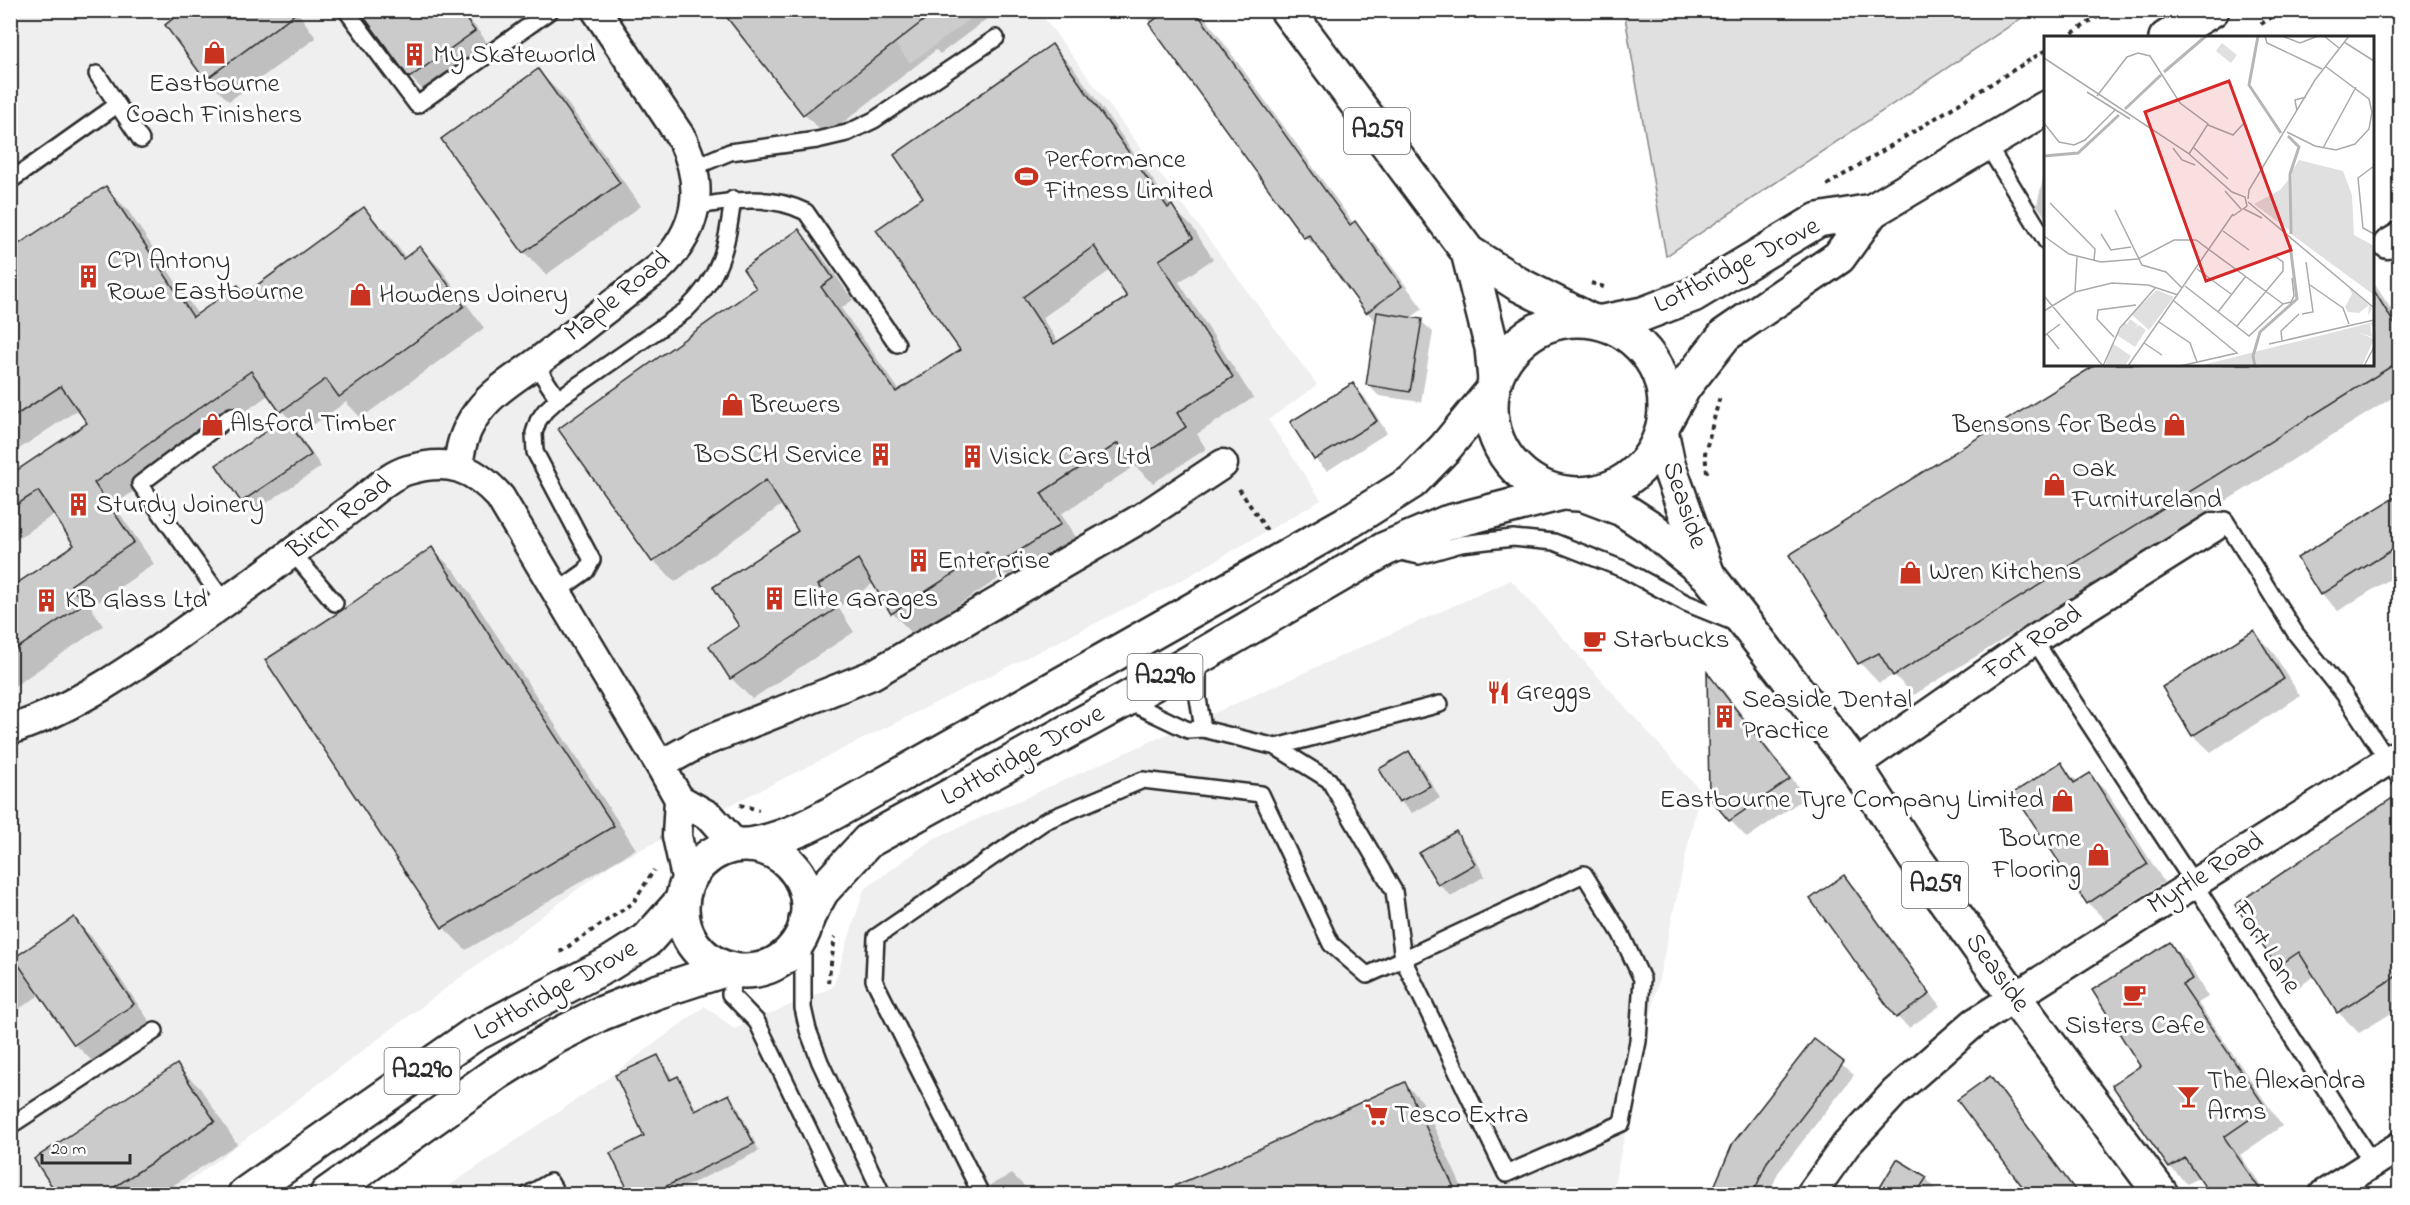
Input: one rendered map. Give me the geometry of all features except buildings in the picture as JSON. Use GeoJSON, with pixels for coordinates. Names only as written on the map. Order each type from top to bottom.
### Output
{"type":"FeatureCollection","features":[{"type":"Feature","properties":{"kind":"main road","name":"A259"},"geometry":{"type":"LineString","coordinates":[[1287,10],[1467,252],[1518,284],[1595,320]]}},
{"type":"Feature","properties":{"kind":"main road"},"geometry":{"type":"LineString","coordinates":[[2169,36],[2212,10]]}},
{"type":"Feature","properties":{"kind":"main road","name":"Lottbridge Drove"},"geometry":{"type":"LineString","coordinates":[[1595,320],[1643,314],[1693,295],[1818,220],[1872,211],[2044,109]]}},
{"type":"Feature","properties":{"kind":"main road","name":"Lottbridge Drove"},"geometry":{"type":"LineString","coordinates":[[1663,429],[1683,387],[1725,335],[1839,257],[1872,211]]}},
{"type":"Feature","properties":{"kind":"main road","name":"A259"},"geometry":{"type":"LineString","coordinates":[[1467,252],[1492,348],[1494,385]]}},
{"type":"Feature","properties":{"kind":"main road"},"geometry":{"type":"LineString","coordinates":[[1595,320],[1631,336],[1648,354],[1660,375],[1665,399],[1663,429],[1644,465],[1621,483],[1606,490],[1572,493],[1540,486],[1521,473],[1506,456],[1496,436],[1491,413],[1494,385],[1507,356],[1525,337],[1548,324],[1595,320]]}},
{"type":"Feature","properties":{"kind":"main road","name":"Lottbridge Drove"},"geometry":{"type":"LineString","coordinates":[[743,845],[769,842],[791,834],[849,804],[1350,521],[1412,482],[1445,448],[1494,385]]}},
{"type":"Feature","properties":{"kind":"main road","name":"Seaside"},"geometry":{"type":"LineString","coordinates":[[1663,429],[1668,464],[1708,575]]}},
{"type":"Feature","properties":{"kind":"main road","name":"Lottbridge Drove"},"geometry":{"type":"LineString","coordinates":[[805,926],[822,891],[868,841],[1125,700],[1385,549],[1446,523],[1572,493]]}},
{"type":"Feature","properties":{"kind":"main road","name":"Seaside"},"geometry":{"type":"LineString","coordinates":[[1572,493],[1622,509],[1632,515],[1708,575],[1855,765],[1916,858],[2014,996],[2161,1194]]}},
{"type":"Feature","properties":{"kind":"main road"},"geometry":{"type":"LineString","coordinates":[[743,845],[767,849],[782,857],[795,869],[803,885],[808,902],[805,926],[792,950],[777,962],[758,970],[733,970],[707,960],[692,944],[683,924],[684,892],[699,864],[716,851],[743,845]]}},
{"type":"Feature","properties":{"kind":"main road","name":"Lottbridge Drove"},"geometry":{"type":"LineString","coordinates":[[245,1194],[473,1035],[609,964],[647,940],[684,892]]}},
{"type":"Feature","properties":{"kind":"main road","name":"Lottbridge Drove"},"geometry":{"type":"LineString","coordinates":[[327,1194],[497,1073],[555,1037],[600,1014],[656,992],[733,970]]}},
{"type":"Feature","properties":{"kind":"street","name":"Maple Road"},"geometry":{"type":"LineString","coordinates":[[459,466],[459,450],[474,417],[503,386],[535,364],[672,255],[687,232],[695,207],[694,167],[682,140],[596,10]]}},
{"type":"Feature","properties":{"kind":"street"},"geometry":{"type":"LineString","coordinates":[[660,765],[698,744],[872,675],[1143,517],[1223,464]]}},
{"type":"Feature","properties":{"kind":"street","name":"Birch Road"},"geometry":{"type":"LineString","coordinates":[[10,730],[47,718],[136,666],[293,553],[387,480],[405,471],[440,465],[459,466]]}},
{"type":"Feature","properties":{"kind":"street"},"geometry":{"type":"LineString","coordinates":[[459,466],[475,474],[500,498],[558,591],[679,799],[711,817],[743,845]]}},
{"type":"Feature","properties":{"kind":"street","name":"Fort Road"},"geometry":{"type":"LineString","coordinates":[[1855,765],[2034,640],[2214,527]]}},
{"type":"Feature","properties":{"kind":"street","name":"Myrtle Road"},"geometry":{"type":"LineString","coordinates":[[1811,1194],[1846,1145],[1895,1092],[1974,1023],[2193,882],[2395,764]]}},
{"type":"Feature","properties":{"kind":"street"},"geometry":{"type":"LineString","coordinates":[[679,799],[677,836],[684,892]]}},
{"type":"Feature","properties":{"kind":"street"},"geometry":{"type":"LineString","coordinates":[[2324,1194],[2400,1146]]}},
{"type":"Feature","properties":{"kind":"lane"},"geometry":{"type":"LineString","coordinates":[[346,10],[417,105],[551,10]]}},
{"type":"Feature","properties":{"kind":"lane"},"geometry":{"type":"LineString","coordinates":[[694,167],[730,152],[817,140],[847,133],[874,120],[996,38]]}},
{"type":"Feature","properties":{"kind":"lane"},"geometry":{"type":"LineString","coordinates":[[97,74],[141,140]]}},
{"type":"Feature","properties":{"kind":"lane"},"geometry":{"type":"LineString","coordinates":[[10,181],[117,105]]}},
{"type":"Feature","properties":{"kind":"lane"},"geometry":{"type":"LineString","coordinates":[[1986,143],[2044,238]]}},
{"type":"Feature","properties":{"kind":"lane"},"geometry":{"type":"LineString","coordinates":[[695,207],[734,199],[794,206],[806,212],[897,344]]}},
{"type":"Feature","properties":{"kind":"lane"},"geometry":{"type":"LineString","coordinates":[[558,591],[586,571],[592,560],[535,452],[534,433],[538,421],[558,399],[685,312],[700,297],[713,280],[721,261],[727,242],[734,199]]}},
{"type":"Feature","properties":{"kind":"lane"},"geometry":{"type":"LineString","coordinates":[[535,364],[558,399]]}},
{"type":"Feature","properties":{"kind":"lane"},"geometry":{"type":"LineString","coordinates":[[225,603],[140,484],[231,416]]}},
{"type":"Feature","properties":{"kind":"lane"},"geometry":{"type":"LineString","coordinates":[[2214,527],[2225,520],[2296,634],[2344,694],[2395,764]]}},
{"type":"Feature","properties":{"kind":"lane"},"geometry":{"type":"LineString","coordinates":[[1385,549],[1419,556],[1461,543],[1513,537],[1554,542],[1623,569],[1686,603],[1749,628]]}},
{"type":"Feature","properties":{"kind":"lane"},"geometry":{"type":"LineString","coordinates":[[293,553],[335,603]]}},
{"type":"Feature","properties":{"kind":"lane","name":"Fort Lane"},"geometry":{"type":"LineString","coordinates":[[2034,640],[2193,882],[2373,1164]]}},
{"type":"Feature","properties":{"kind":"lane"},"geometry":{"type":"LineString","coordinates":[[1198,657],[1198,698],[1203,729]]}},
{"type":"Feature","properties":{"kind":"lane"},"geometry":{"type":"LineString","coordinates":[[981,1194],[874,980],[876,937],[1045,820],[1143,780],[1261,794],[1331,944],[1367,975],[1403,959],[1584,874],[1621,934],[1642,979],[1638,1041],[1622,1123],[1506,1174],[1403,959],[1394,891],[1329,780],[1276,747],[1203,729],[1188,730],[1125,700]]}},
{"type":"Feature","properties":{"kind":"lane"},"geometry":{"type":"LineString","coordinates":[[1276,747],[1440,704]]}},
{"type":"Feature","properties":{"kind":"lane"},"geometry":{"type":"LineString","coordinates":[[805,926],[803,1008],[808,1030],[820,1062],[882,1194]]}},
{"type":"Feature","properties":{"kind":"lane"},"geometry":{"type":"LineString","coordinates":[[733,970],[730,994],[757,1022],[840,1194]]}},
{"type":"Feature","properties":{"kind":"lane"},"geometry":{"type":"LineString","coordinates":[[10,1126],[155,1031]]}},
{"type":"Feature","properties":{"kind":"lane"},"geometry":{"type":"LineString","coordinates":[[529,1194],[550,1182],[557,1194]]}},
{"type":"Feature","properties":{"kind":"path"},"geometry":{"type":"LineString","coordinates":[[2068,36],[2110,10]]}},
{"type":"Feature","properties":{"kind":"path"},"geometry":{"type":"LineString","coordinates":[[2261,24],[2283,10]]}},
{"type":"Feature","properties":{"kind":"path"},"geometry":{"type":"LineString","coordinates":[[1823,187],[2044,51]]}},
{"type":"Feature","properties":{"kind":"path"},"geometry":{"type":"LineString","coordinates":[[1582,281],[1614,290]]}},
{"type":"Feature","properties":{"kind":"path"},"geometry":{"type":"LineString","coordinates":[[1707,484],[1705,453],[1718,399],[1724,389]]}},
{"type":"Feature","properties":{"kind":"path"},"geometry":{"type":"LineString","coordinates":[[1223,464],[1272,538]]}},
{"type":"Feature","properties":{"kind":"shaded area"},"geometry":{"type":"Polygon","coordinates":[[[1624,10],[2032,11],[1666,256],[1624,10]]]}},
{"type":"Feature","properties":{"kind":"shaded area"},"geometry":{"type":"Polygon","coordinates":[[[10,11],[870,11],[910,63],[982,11],[1039,11],[1317,385],[1268,420],[1321,500],[1182,580],[610,865],[172,1194],[11,1194],[10,11]]]}},
{"type":"Feature","properties":{"kind":"shaded area"},"geometry":{"type":"Polygon","coordinates":[[[1511,580],[1700,790],[1612,1194],[437,1194],[604,1081],[705,1006],[734,1029],[833,987],[864,890],[933,839],[1511,580]]]}},
{"type":"Feature","properties":{"kind":"place","name":"Eastbourne Coach Finishers"},"geometry":{"type":"Point","coordinates":[214,52]}},
{"type":"Feature","properties":{"kind":"place","name":"My Skateworld"},"geometry":{"type":"Point","coordinates":[415,55]}},
{"type":"Feature","properties":{"kind":"place","name":"Performance Fitness Limited"},"geometry":{"type":"Point","coordinates":[1027,176]}},
{"type":"Feature","properties":{"kind":"place","name":"CPI Antony Rowe Eastbourne"},"geometry":{"type":"Point","coordinates":[89,277]}},
{"type":"Feature","properties":{"kind":"place","name":"Howdens Joinery"},"geometry":{"type":"Point","coordinates":[361,295]}},
{"type":"Feature","properties":{"kind":"place","name":"Brewers"},"geometry":{"type":"Point","coordinates":[732,405]}},
{"type":"Feature","properties":{"kind":"place","name":"Alsford Timber"},"geometry":{"type":"Point","coordinates":[212,424]}},
{"type":"Feature","properties":{"kind":"place","name":"Bensons for Beds"},"geometry":{"type":"Point","coordinates":[2175,425]}},
{"type":"Feature","properties":{"kind":"place","name":"BOSCH Service"},"geometry":{"type":"Point","coordinates":[880,455]}},
{"type":"Feature","properties":{"kind":"place","name":"Visick Cars Ltd"},"geometry":{"type":"Point","coordinates":[972,457]}},
{"type":"Feature","properties":{"kind":"place","name":"Oak Furnitureland"},"geometry":{"type":"Point","coordinates":[2054,485]}},
{"type":"Feature","properties":{"kind":"place","name":"Sturdy Joinery"},"geometry":{"type":"Point","coordinates":[78,505]}},
{"type":"Feature","properties":{"kind":"place","name":"Enterprise"},"geometry":{"type":"Point","coordinates":[919,561]}},
{"type":"Feature","properties":{"kind":"place","name":"Wren Kitchens"},"geometry":{"type":"Point","coordinates":[1911,572]}},
{"type":"Feature","properties":{"kind":"place","name":"Elite Garages"},"geometry":{"type":"Point","coordinates":[774,599]}},
{"type":"Feature","properties":{"kind":"place","name":"KB Glass Ltd"},"geometry":{"type":"Point","coordinates":[47,600]}},
{"type":"Feature","properties":{"kind":"place","name":"Starbucks"},"geometry":{"type":"Point","coordinates":[1595,640]}},
{"type":"Feature","properties":{"kind":"place","name":"Greggs"},"geometry":{"type":"Point","coordinates":[1498,692]}},
{"type":"Feature","properties":{"kind":"place","name":"Seaside Dental Practice"},"geometry":{"type":"Point","coordinates":[1724,716]}},
{"type":"Feature","properties":{"kind":"place","name":"Eastbourne Tyre Company Limited"},"geometry":{"type":"Point","coordinates":[2062,800]}},
{"type":"Feature","properties":{"kind":"place","name":"Bourne Flooring"},"geometry":{"type":"Point","coordinates":[2099,855]}},
{"type":"Feature","properties":{"kind":"place","name":"Sisters Cafe"},"geometry":{"type":"Point","coordinates":[2135,994]}},
{"type":"Feature","properties":{"kind":"place","name":"The Alexandra Arms"},"geometry":{"type":"Point","coordinates":[2189,1097]}},
{"type":"Feature","properties":{"kind":"place","name":"Tesco Extra"},"geometry":{"type":"Point","coordinates":[1376,1115]}}]}
